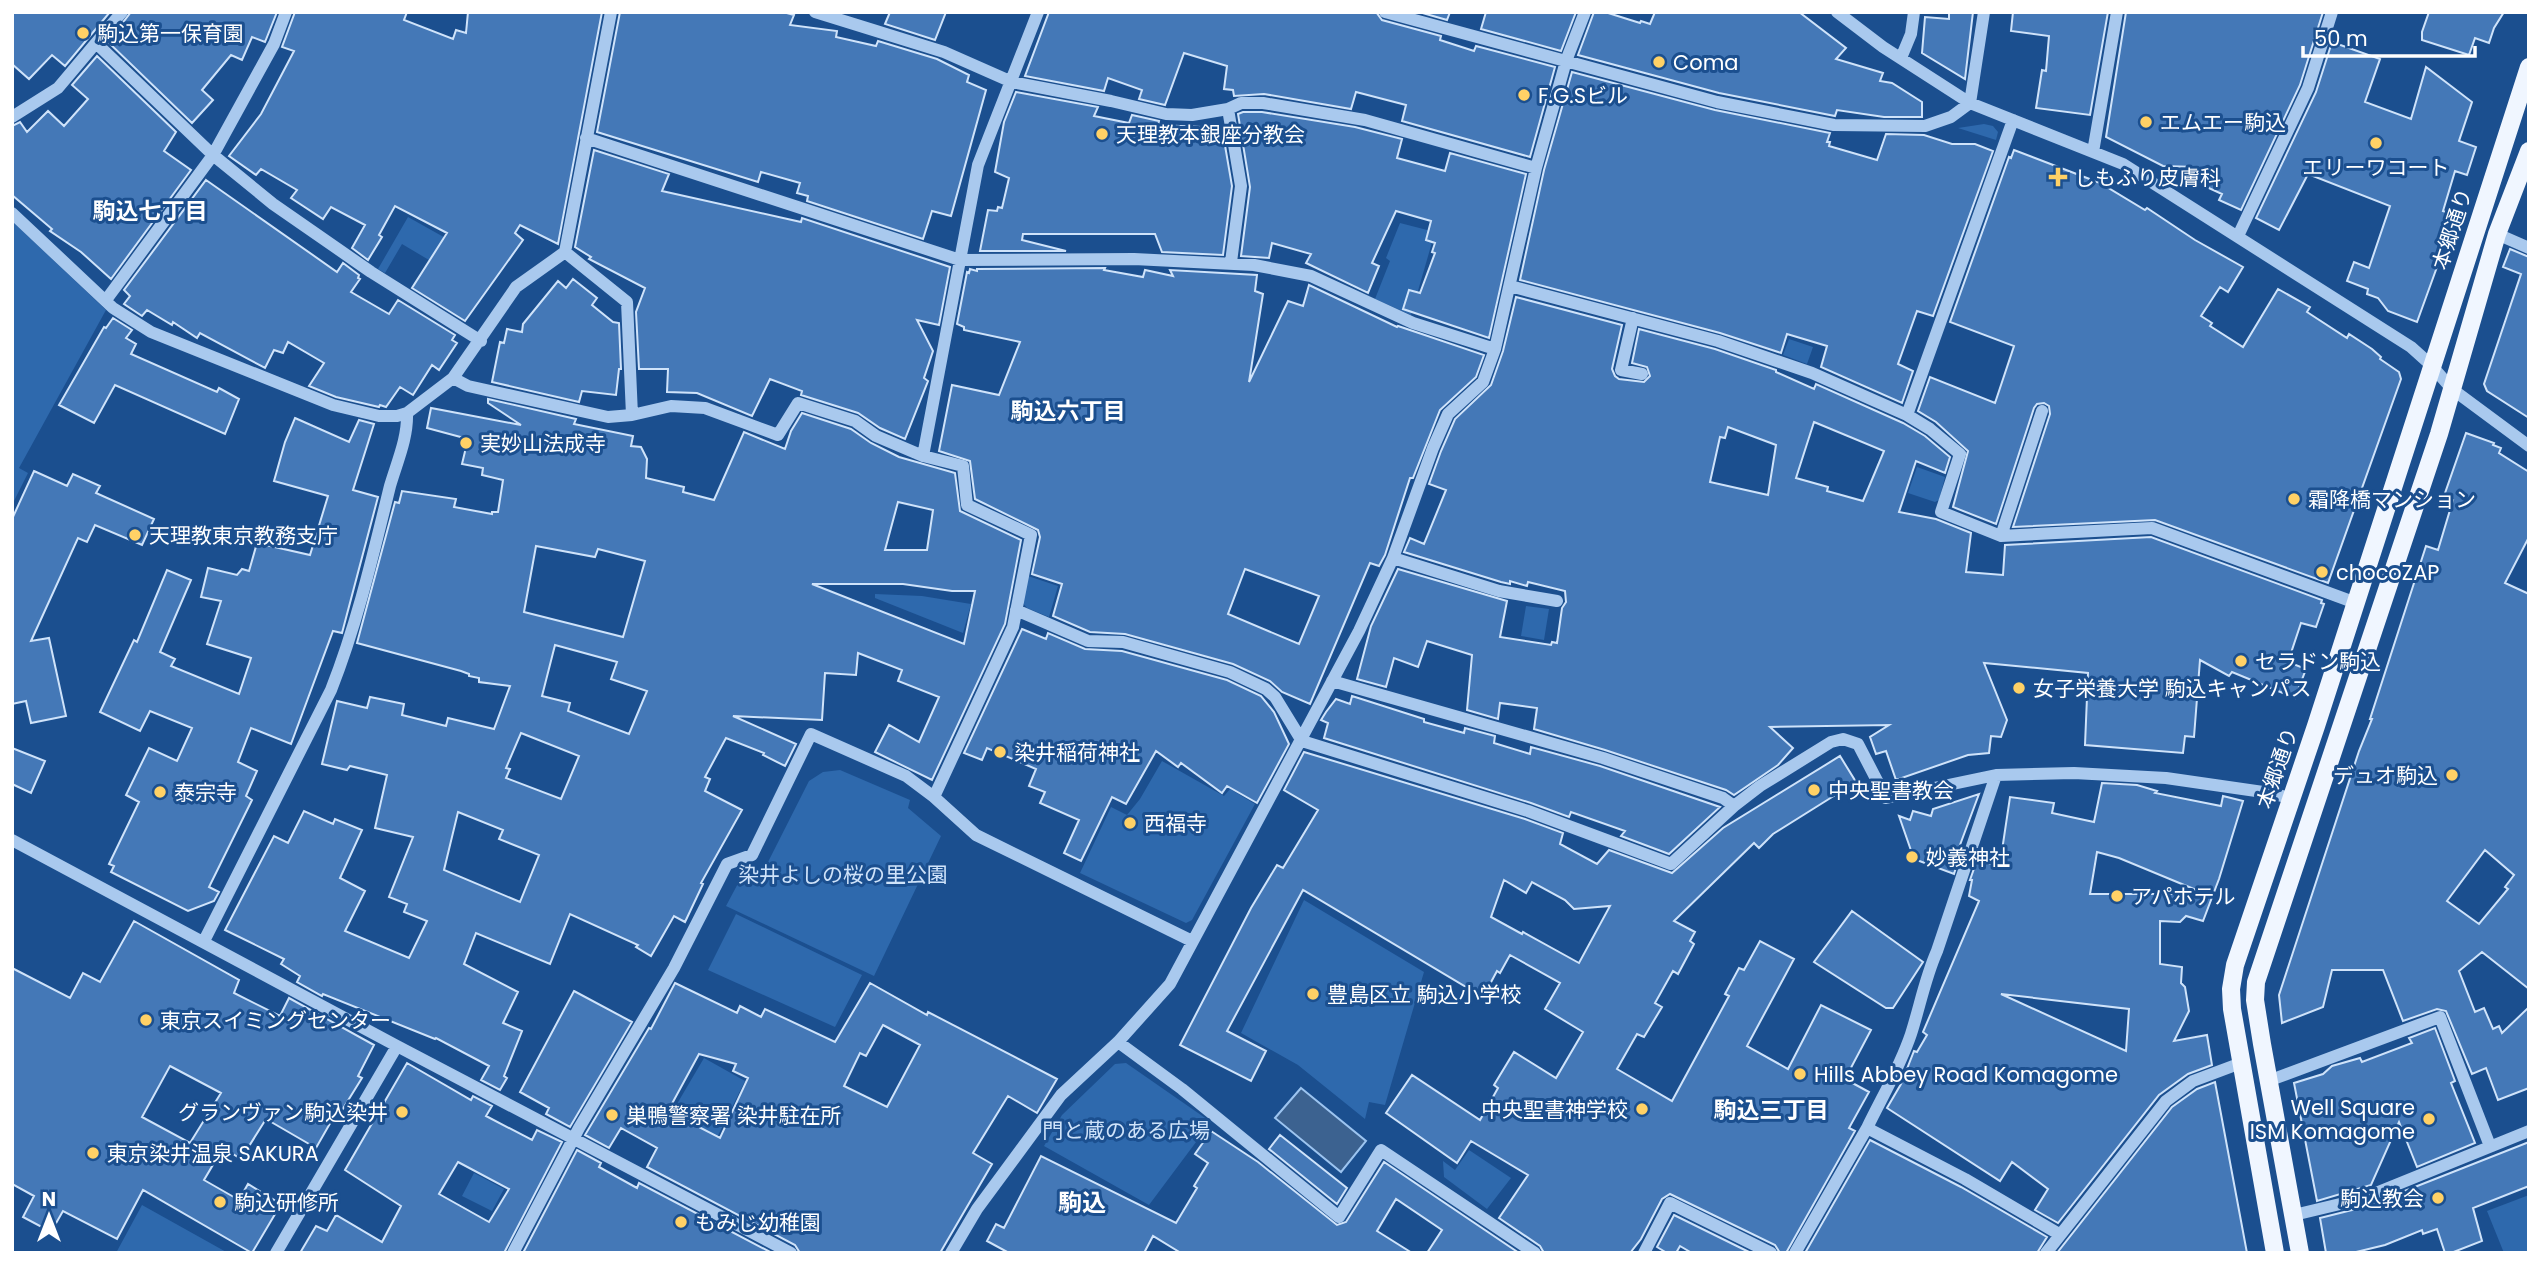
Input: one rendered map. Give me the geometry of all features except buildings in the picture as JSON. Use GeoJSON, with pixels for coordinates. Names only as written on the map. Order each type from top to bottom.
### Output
{"type":"FeatureCollection","features":[{"type":"Feature","properties":{"kind":"main road","name":"本郷通り"},"geometry":{"type":"LineString","coordinates":[[2276,1253],[2232,1009],[2231,989],[2235,965],[2356,603],[2529,67]]}},
{"type":"Feature","properties":{"kind":"main road"},"geometry":{"type":"LineString","coordinates":[[2300,1253],[2268,1081],[2255,1000],[2256,982],[2452,389],[2497,234],[2529,151]]}},
{"type":"Feature","properties":{"kind":"street"},"geometry":{"type":"LineString","coordinates":[[12,117],[58,88],[122,12]]}},
{"type":"Feature","properties":{"kind":"street"},"geometry":{"type":"LineString","coordinates":[[106,300],[213,155],[274,44],[286,12]]}},
{"type":"Feature","properties":{"kind":"street"},"geometry":{"type":"LineString","coordinates":[[12,213],[113,308],[151,332],[333,405],[379,415],[397,416],[407,413],[453,378],[516,287],[565,252],[611,12]]}},
{"type":"Feature","properties":{"kind":"street"},"geometry":{"type":"LineString","coordinates":[[815,12],[944,52],[1012,82],[1167,114],[1192,115],[1228,110],[1241,103],[1262,103],[1365,120],[1536,168]]}},
{"type":"Feature","properties":{"kind":"street"},"geometry":{"type":"LineString","coordinates":[[923,456],[978,165],[1038,12]]}},
{"type":"Feature","properties":{"kind":"street"},"geometry":{"type":"LineString","coordinates":[[1385,12],[1717,102],[1834,125],[1925,126],[1951,117],[1970,103],[1984,12]]}},
{"type":"Feature","properties":{"kind":"street"},"geometry":{"type":"LineString","coordinates":[[951,1253],[976,1209],[1053,1105],[1118,1042],[1170,984],[1359,631],[1394,558],[1448,414],[1483,382],[1495,349],[1536,168],[1566,61],[1585,12]]}},
{"type":"Feature","properties":{"kind":"street"},"geometry":{"type":"LineString","coordinates":[[1837,12],[1900,58],[1970,103],[2123,164],[2238,236],[2411,347],[2452,389],[2529,446]]}},
{"type":"Feature","properties":{"kind":"street"},"geometry":{"type":"LineString","coordinates":[[1900,58],[1911,34],[1914,12]]}},
{"type":"Feature","properties":{"kind":"street"},"geometry":{"type":"LineString","coordinates":[[2093,152],[2117,12]]}},
{"type":"Feature","properties":{"kind":"street"},"geometry":{"type":"LineString","coordinates":[[2238,236],[2308,88],[2332,12]]}},
{"type":"Feature","properties":{"kind":"street"},"geometry":{"type":"LineString","coordinates":[[97,44],[213,155],[273,204],[481,341]]}},
{"type":"Feature","properties":{"kind":"street"},"geometry":{"type":"LineString","coordinates":[[1228,110],[1241,186],[1231,262]]}},
{"type":"Feature","properties":{"kind":"street"},"geometry":{"type":"LineString","coordinates":[[1907,415],[2013,120]]}},
{"type":"Feature","properties":{"kind":"street"},"geometry":{"type":"LineString","coordinates":[[586,138],[960,260],[1134,259],[1231,262],[1311,276],[1413,323],[1495,349]]}},
{"type":"Feature","properties":{"kind":"street"},"geometry":{"type":"LineString","coordinates":[[2497,234],[2529,248]]}},
{"type":"Feature","properties":{"kind":"street"},"geometry":{"type":"LineString","coordinates":[[565,252],[627,302],[632,415]]}},
{"type":"Feature","properties":{"kind":"street"},"geometry":{"type":"LineString","coordinates":[[1510,286],[1760,355],[1812,373],[1907,415],[1930,429],[1959,454],[1941,512],[2001,536],[2152,528],[2356,603]]}},
{"type":"Feature","properties":{"kind":"street"},"geometry":{"type":"LineString","coordinates":[[1633,318],[1621,370],[1642,374]]}},
{"type":"Feature","properties":{"kind":"street"},"geometry":{"type":"LineString","coordinates":[[453,378],[468,386],[608,417],[632,415],[671,406],[705,408],[778,435],[798,403],[855,421],[876,436],[923,456],[963,466],[967,505],[1031,535],[1013,627],[934,797]]}},
{"type":"Feature","properties":{"kind":"street"},"geometry":{"type":"LineString","coordinates":[[2001,536],[2042,411]]}},
{"type":"Feature","properties":{"kind":"street"},"geometry":{"type":"LineString","coordinates":[[204,941],[327,698],[348,648],[408,428],[407,413]]}},
{"type":"Feature","properties":{"kind":"street"},"geometry":{"type":"LineString","coordinates":[[1394,558],[1499,590],[1557,601]]}},
{"type":"Feature","properties":{"kind":"street"},"geometry":{"type":"LineString","coordinates":[[1016,610],[1088,640],[1123,642],[1230,672],[1266,689],[1275,697],[1302,741],[1528,811],[1671,864],[1734,806],[1795,764],[1831,742],[1843,739],[1858,744],[1886,798],[1996,775],[2074,774],[2166,778],[2270,793],[2290,799]]}},
{"type":"Feature","properties":{"kind":"street"},"geometry":{"type":"LineString","coordinates":[[1332,681],[1603,758],[1723,799],[1734,806]]}},
{"type":"Feature","properties":{"kind":"street"},"geometry":{"type":"LineString","coordinates":[[513,1253],[573,1139],[674,968],[727,864],[752,855],[811,734],[906,776],[976,835],[1192,941]]}},
{"type":"Feature","properties":{"kind":"street"},"geometry":{"type":"LineString","coordinates":[[1795,1253],[1867,1128],[1902,1059],[1930,967],[1996,775]]}},
{"type":"Feature","properties":{"kind":"street"},"geometry":{"type":"LineString","coordinates":[[12,840],[791,1253]]}},
{"type":"Feature","properties":{"kind":"street"},"geometry":{"type":"LineString","coordinates":[[2268,1081],[2440,1017],[2490,1146]]}},
{"type":"Feature","properties":{"kind":"street"},"geometry":{"type":"LineString","coordinates":[[1118,1042],[1182,1089],[1339,1217],[1381,1150],[1535,1253]]}},
{"type":"Feature","properties":{"kind":"street"},"geometry":{"type":"LineString","coordinates":[[276,1253],[397,1046]]}},
{"type":"Feature","properties":{"kind":"street"},"geometry":{"type":"LineString","coordinates":[[2046,1253],[2166,1101],[2193,1081],[2241,1063]]}},
{"type":"Feature","properties":{"kind":"street"},"geometry":{"type":"LineString","coordinates":[[1867,1128],[1953,1172],[2059,1234]]}},
{"type":"Feature","properties":{"kind":"street"},"geometry":{"type":"LineString","coordinates":[[2294,1215],[2361,1199],[2529,1130]]}},
{"type":"Feature","properties":{"kind":"street"},"geometry":{"type":"LineString","coordinates":[[1644,1253],[1670,1203],[1771,1253]]}},
{"type":"Feature","properties":{"kind":"green space"},"geometry":{"type":"Polygon","coordinates":[[[1984,124],[1993,126],[1998,132],[1996,140],[1958,128],[1984,124]]]}},
{"type":"Feature","properties":{"kind":"green space"},"geometry":{"type":"Polygon","coordinates":[[[408,217],[449,240],[434,263],[402,244],[385,273],[378,269],[408,217]]]}},
{"type":"Feature","properties":{"kind":"green space"},"geometry":{"type":"Polygon","coordinates":[[[12,221],[106,310],[19,468],[28,473],[12,505],[12,221]]]}},
{"type":"Feature","properties":{"kind":"green space"},"geometry":{"type":"Polygon","coordinates":[[[1400,223],[1435,232],[1411,315],[1375,299],[1390,261],[1386,258],[1400,223]]]}},
{"type":"Feature","properties":{"kind":"green space"},"geometry":{"type":"Polygon","coordinates":[[[1789,339],[1813,347],[1807,364],[1783,355],[1789,339]]]}},
{"type":"Feature","properties":{"kind":"green space"},"geometry":{"type":"Polygon","coordinates":[[[1917,467],[1945,477],[1939,500],[1935,502],[1908,493],[1917,467]]]}},
{"type":"Feature","properties":{"kind":"green space"},"geometry":{"type":"Polygon","coordinates":[[[1028,576],[1058,586],[1049,617],[1027,608],[1022,602],[1028,576]]]}},
{"type":"Feature","properties":{"kind":"green space"},"geometry":{"type":"Polygon","coordinates":[[[875,594],[922,596],[971,604],[963,633],[875,598],[875,594]]]}},
{"type":"Feature","properties":{"kind":"green space"},"geometry":{"type":"Polygon","coordinates":[[[1526,606],[1549,609],[1544,640],[1521,636],[1526,606]]]}},
{"type":"Feature","properties":{"kind":"green space"},"geometry":{"type":"Polygon","coordinates":[[[1162,761],[1224,796],[1230,789],[1255,804],[1192,920],[1186,923],[1080,873],[1111,807],[1127,815],[1140,799],[1162,761]]]}},
{"type":"Feature","properties":{"kind":"green space","name":"染井よしの桜の里公園"},"geometry":{"type":"Polygon","coordinates":[[[840,770],[910,800],[908,808],[941,836],[874,976],[726,906],[742,876],[758,874],[766,866],[809,781],[823,772],[840,770]]]}},
{"type":"Feature","properties":{"kind":"green space"},"geometry":{"type":"Polygon","coordinates":[[[1304,900],[1424,972],[1385,1105],[1369,1102],[1365,1119],[1298,1065],[1241,1033],[1304,900]]]}},
{"type":"Feature","properties":{"kind":"green space"},"geometry":{"type":"Polygon","coordinates":[[[736,914],[862,975],[835,1027],[708,970],[736,914]]]}},
{"type":"Feature","properties":{"kind":"green space"},"geometry":{"type":"Polygon","coordinates":[[[704,1058],[745,1081],[692,1188],[671,1178],[700,1121],[674,1109],[704,1058]]]}},
{"type":"Feature","properties":{"kind":"green space","name":"門と蔵のある広場"},"geometry":{"type":"Polygon","coordinates":[[[1126,1063],[1211,1122],[1149,1205],[1044,1146],[1062,1115],[1115,1064],[1126,1063]]]}},
{"type":"Feature","properties":{"kind":"green space"},"geometry":{"type":"Polygon","coordinates":[[[1469,1150],[1511,1178],[1487,1209],[1444,1177],[1443,1161],[1455,1170],[1469,1150]]]}},
{"type":"Feature","properties":{"kind":"green space"},"geometry":{"type":"Polygon","coordinates":[[[474,1173],[504,1189],[492,1211],[462,1196],[474,1173]]]}},
{"type":"Feature","properties":{"kind":"green space"},"geometry":{"type":"Polygon","coordinates":[[[2529,1195],[2529,1253],[2504,1253],[2487,1211],[2529,1195]]]}},
{"type":"Feature","properties":{"kind":"green space"},"geometry":{"type":"Polygon","coordinates":[[[142,1205],[228,1253],[116,1253],[142,1205]]]}},
{"type":"Feature","properties":{"kind":"shaded area"},"geometry":{"type":"Polygon","coordinates":[[[1301,1088],[1366,1141],[1341,1172],[1275,1118],[1301,1088]]]}},
{"type":"Feature","properties":{"kind":"place","name":"駒込第一保育園"},"geometry":{"type":"Point","coordinates":[83,33]}},
{"type":"Feature","properties":{"kind":"place","name":"Coma"},"geometry":{"type":"Point","coordinates":[1659,62]}},
{"type":"Feature","properties":{"kind":"place","name":"F.G.Sビル"},"geometry":{"type":"Point","coordinates":[1524,95]}},
{"type":"Feature","properties":{"kind":"place","name":"エムエー駒込"},"geometry":{"type":"Point","coordinates":[2146,122]}},
{"type":"Feature","properties":{"kind":"place","name":"天理教本銀座分教会"},"geometry":{"type":"Point","coordinates":[1102,134]}},
{"type":"Feature","properties":{"kind":"place","name":"エリーワコート"},"geometry":{"type":"Point","coordinates":[2376,143]}},
{"type":"Feature","properties":{"kind":"place","name":"しもふり皮膚科"},"geometry":{"type":"Point","coordinates":[2058,177]}},
{"type":"Feature","properties":{"kind":"place","name":"実妙山法成寺"},"geometry":{"type":"Point","coordinates":[466,443]}},
{"type":"Feature","properties":{"kind":"place","name":"霜降橋マンション"},"geometry":{"type":"Point","coordinates":[2294,499]}},
{"type":"Feature","properties":{"kind":"place","name":"天理教東京教務支庁"},"geometry":{"type":"Point","coordinates":[135,535]}},
{"type":"Feature","properties":{"kind":"place","name":"chocoZAP"},"geometry":{"type":"Point","coordinates":[2322,572]}},
{"type":"Feature","properties":{"kind":"place","name":"セラドン駒込"},"geometry":{"type":"Point","coordinates":[2241,661]}},
{"type":"Feature","properties":{"kind":"place","name":"女子栄養大学 駒込キャンパス"},"geometry":{"type":"Point","coordinates":[2019,688]}},
{"type":"Feature","properties":{"kind":"place","name":"染井稲荷神社"},"geometry":{"type":"Point","coordinates":[1000,752]}},
{"type":"Feature","properties":{"kind":"place","name":"デュオ駒込"},"geometry":{"type":"Point","coordinates":[2452,775]}},
{"type":"Feature","properties":{"kind":"place","name":"中央聖書教会"},"geometry":{"type":"Point","coordinates":[1814,790]}},
{"type":"Feature","properties":{"kind":"place","name":"泰宗寺"},"geometry":{"type":"Point","coordinates":[160,792]}},
{"type":"Feature","properties":{"kind":"place","name":"西福寺"},"geometry":{"type":"Point","coordinates":[1130,823]}},
{"type":"Feature","properties":{"kind":"place","name":"妙義神社"},"geometry":{"type":"Point","coordinates":[1912,857]}},
{"type":"Feature","properties":{"kind":"place","name":"アパホテル"},"geometry":{"type":"Point","coordinates":[2117,896]}},
{"type":"Feature","properties":{"kind":"place","name":"豊島区立 駒込小学校"},"geometry":{"type":"Point","coordinates":[1313,994]}},
{"type":"Feature","properties":{"kind":"place","name":"東京スイミングセンター"},"geometry":{"type":"Point","coordinates":[146,1020]}},
{"type":"Feature","properties":{"kind":"place","name":"Hills Abbey Road Komagome"},"geometry":{"type":"Point","coordinates":[1800,1074]}},
{"type":"Feature","properties":{"kind":"place","name":"中央聖書神学校"},"geometry":{"type":"Point","coordinates":[1642,1109]}},
{"type":"Feature","properties":{"kind":"place","name":"グランヴァン駒込染井"},"geometry":{"type":"Point","coordinates":[402,1112]}},
{"type":"Feature","properties":{"kind":"place","name":"巣鴨警察署 染井駐在所"},"geometry":{"type":"Point","coordinates":[612,1115]}},
{"type":"Feature","properties":{"kind":"place","name":"Well Square ISM Komagome"},"geometry":{"type":"Point","coordinates":[2429,1119]}},
{"type":"Feature","properties":{"kind":"place","name":"東京染井温泉 SAKURA"},"geometry":{"type":"Point","coordinates":[93,1153]}},
{"type":"Feature","properties":{"kind":"place","name":"駒込教会"},"geometry":{"type":"Point","coordinates":[2438,1198]}},
{"type":"Feature","properties":{"kind":"place","name":"駒込研修所"},"geometry":{"type":"Point","coordinates":[220,1202]}},
{"type":"Feature","properties":{"kind":"place","name":"もみじ幼稚園"},"geometry":{"type":"Point","coordinates":[681,1222]}},
{"type":"Feature","properties":{"kind":"district","name":"駒込七丁目"},"geometry":{"type":"Point","coordinates":[150,211]}},
{"type":"Feature","properties":{"kind":"district","name":"駒込六丁目"},"geometry":{"type":"Point","coordinates":[1068,411]}},
{"type":"Feature","properties":{"kind":"district","name":"駒込三丁目"},"geometry":{"type":"Point","coordinates":[1771,1110]}},
{"type":"Feature","properties":{"kind":"district","name":"駒込"},"geometry":{"type":"Point","coordinates":[1082,1202]}}]}
